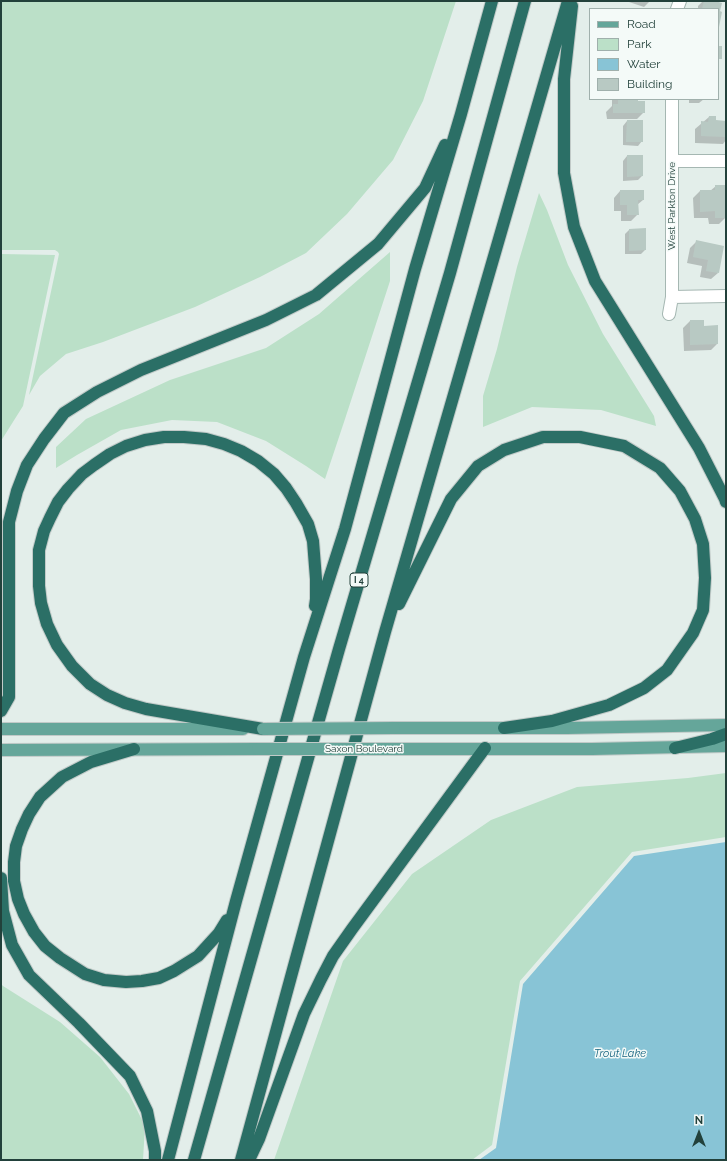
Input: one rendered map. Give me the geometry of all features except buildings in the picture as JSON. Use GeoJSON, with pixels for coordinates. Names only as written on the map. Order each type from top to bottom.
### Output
{"type":"FeatureCollection","features":[{"type":"Feature","properties":{"kind":"highway"},"geometry":{"type":"LineString","coordinates":[[168,1160],[236,900],[304,657],[345,529],[415,269],[461,114],[492,1]]}},
{"type":"Feature","properties":{"kind":"highway","name":"I 4"},"geometry":{"type":"LineString","coordinates":[[194,1160],[339,649],[450,273],[525,1]]}},
{"type":"Feature","properties":{"kind":"highway"},"geometry":{"type":"LineString","coordinates":[[241,1160],[385,632],[568,1]]}},
{"type":"Feature","properties":{"kind":"highway"},"geometry":{"type":"LineString","coordinates":[[573,1],[564,79],[564,173],[574,227],[595,280],[699,448],[726,502]]}},
{"type":"Feature","properties":{"kind":"highway"},"geometry":{"type":"LineString","coordinates":[[1,711],[9,698],[9,522],[17,491],[27,465],[44,439],[64,413],[97,392],[141,370],[266,320],[316,295],[378,244],[425,188],[461,114]]}},
{"type":"Feature","properties":{"kind":"highway"},"geometry":{"type":"LineString","coordinates":[[263,729],[152,710],[125,703],[107,695],[90,684],[72,666],[57,645],[48,624],[41,604],[39,586],[39,550],[44,532],[58,502],[68,489],[94,465],[110,454],[126,446],[145,440],[184,436],[206,439],[241,451],[258,461],[274,474],[290,493],[308,524],[313,541],[316,599],[304,657]]}},
{"type":"Feature","properties":{"kind":"highway"},"geometry":{"type":"LineString","coordinates":[[385,632],[451,498],[478,466],[504,450],[543,436],[580,436],[624,446],[660,468],[680,491],[684,498],[695,519],[703,544],[705,578],[703,610],[693,633],[667,670],[644,688],[609,705],[552,721],[504,728]]}},
{"type":"Feature","properties":{"kind":"highway"},"geometry":{"type":"LineString","coordinates":[[675,748],[726,734]]}},
{"type":"Feature","properties":{"kind":"highway"},"geometry":{"type":"LineString","coordinates":[[249,1160],[259,1139],[304,1014],[333,956],[485,748]]}},
{"type":"Feature","properties":{"kind":"highway"},"geometry":{"type":"LineString","coordinates":[[134,749],[91,762],[62,777],[40,797],[29,814],[16,846],[14,881],[18,899],[34,932],[45,946],[60,958],[85,974],[104,980],[126,982],[142,981],[159,978],[174,971],[198,956],[219,933],[236,900]]}},
{"type":"Feature","properties":{"kind":"highway"},"geometry":{"type":"LineString","coordinates":[[1,878],[3,911],[12,945],[29,975],[79,1023],[130,1076],[147,1111],[155,1151],[155,1160]]}},
{"type":"Feature","properties":{"kind":"main road","name":"Saxon Boulevard"},"geometry":{"type":"LineString","coordinates":[[1,729],[504,728],[726,725]]}},
{"type":"Feature","properties":{"kind":"main road","name":"Saxon Boulevard"},"geometry":{"type":"LineString","coordinates":[[1,750],[592,749],[726,746]]}},
{"type":"Feature","properties":{"kind":"street","name":"West Parkton Drive"},"geometry":{"type":"LineString","coordinates":[[669,314],[672,296],[672,100]]}},
{"type":"Feature","properties":{"kind":"street"},"geometry":{"type":"LineString","coordinates":[[672,161],[726,161]]}},
{"type":"Feature","properties":{"kind":"street"},"geometry":{"type":"LineString","coordinates":[[672,296],[726,296]]}},
{"type":"Feature","properties":{"kind":"green space"},"geometry":{"type":"Polygon","coordinates":[[[1,1],[456,1],[423,101],[393,160],[347,214],[306,253],[260,277],[195,307],[103,342],[66,354],[40,376],[29,395],[59,254],[55,250],[1,250],[1,1]]]}},
{"type":"Feature","properties":{"kind":"green space"},"geometry":{"type":"Polygon","coordinates":[[[539,193],[568,265],[603,334],[654,416],[656,426],[601,410],[532,407],[483,427],[483,396],[497,349],[517,267],[539,193]]]}},
{"type":"Feature","properties":{"kind":"green space"},"geometry":{"type":"Polygon","coordinates":[[[390,252],[390,281],[325,479],[266,441],[217,422],[172,420],[121,430],[56,468],[56,447],[86,419],[170,380],[266,348],[319,314],[390,252]]]}},
{"type":"Feature","properties":{"kind":"green space"},"geometry":{"type":"Polygon","coordinates":[[[1,254],[55,255],[23,406],[1,441],[1,254]]]}},
{"type":"Feature","properties":{"kind":"green space"},"geometry":{"type":"Polygon","coordinates":[[[726,773],[726,837],[632,852],[520,981],[492,1145],[472,1160],[274,1160],[343,961],[412,874],[491,820],[577,787],[688,778],[726,773]]]}},
{"type":"Feature","properties":{"kind":"green space"},"geometry":{"type":"Polygon","coordinates":[[[1,984],[60,1022],[100,1057],[129,1094],[145,1126],[143,1160],[1,1160],[1,984]]]}},
{"type":"Feature","properties":{"kind":"water","name":"Trout Lake"},"geometry":{"type":"Polygon","coordinates":[[[726,842],[726,1160],[479,1160],[496,1148],[523,984],[634,856],[726,842]]]}}]}
